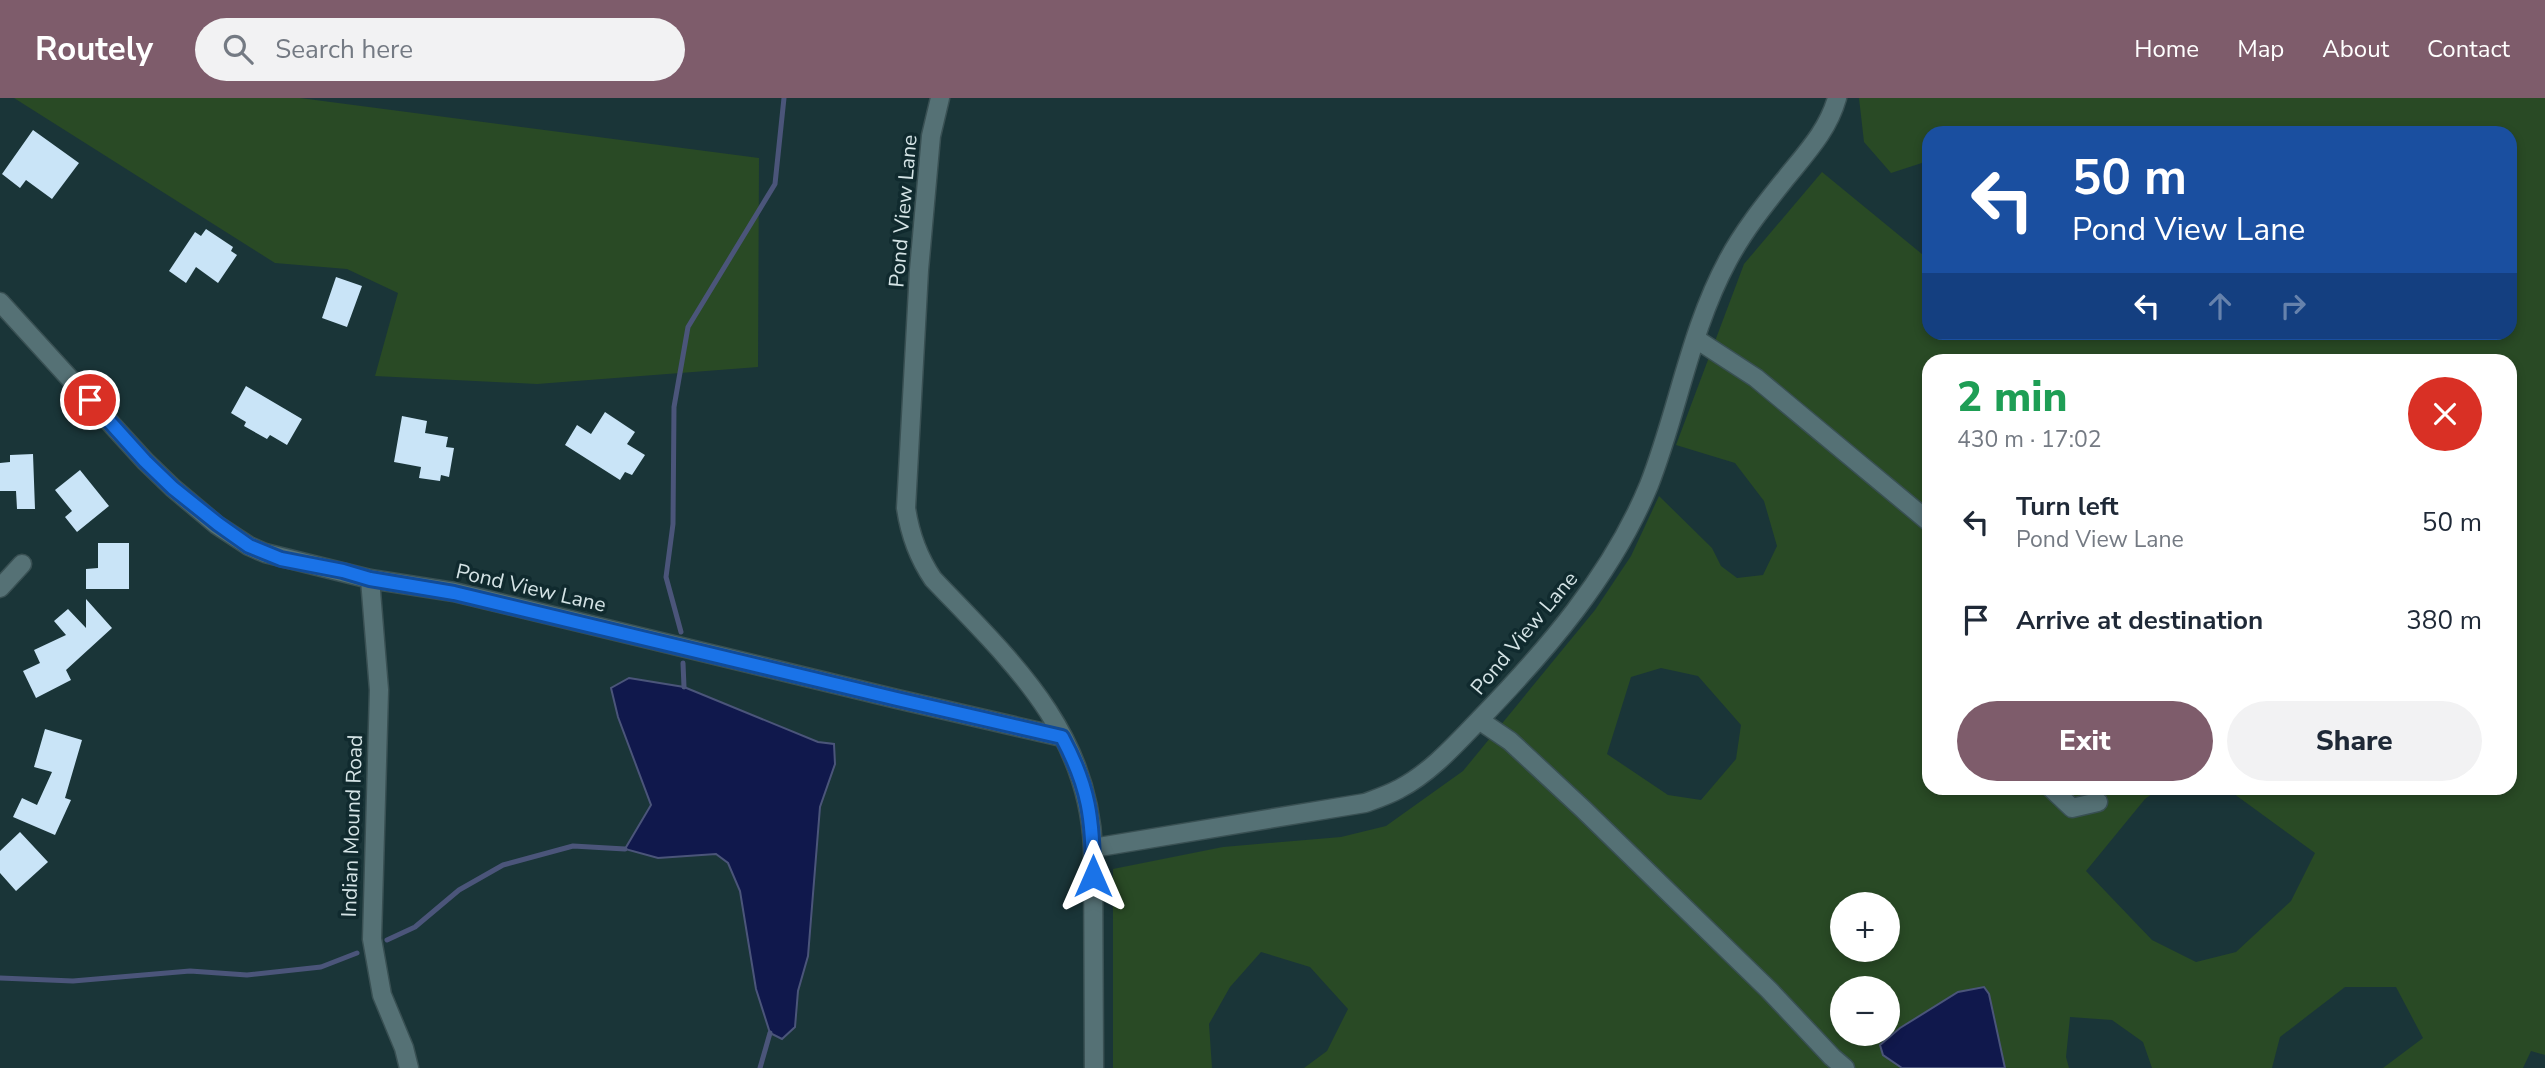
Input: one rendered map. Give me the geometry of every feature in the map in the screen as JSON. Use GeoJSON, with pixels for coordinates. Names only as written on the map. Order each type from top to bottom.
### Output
{"type":"FeatureCollection","features":[{"type":"Feature","properties":{"kind":"street","name":"Pond View Lane"},"geometry":{"type":"LineString","coordinates":[[940,98],[931,136],[919,270],[906,509],[909,527],[923,563],[933,579],[1029,682],[1062,737],[1075,760],[1085,787],[1093,848],[1365,803],[1400,789],[1431,766],[1479,720],[1549,643],[1596,583],[1617,551],[1650,482],[1696,339],[1728,259],[1759,212],[1825,129],[1837,98]]}},
{"type":"Feature","properties":{"kind":"street","name":"Pond View Lane"},"geometry":{"type":"LineString","coordinates":[[0,302],[145,461],[173,488],[249,546],[273,556],[370,579],[454,593],[1062,737]]}},
{"type":"Feature","properties":{"kind":"street"},"geometry":{"type":"LineString","coordinates":[[1696,339],[1756,378],[1922,517]]}},
{"type":"Feature","properties":{"kind":"street"},"geometry":{"type":"LineString","coordinates":[[0,588],[22,564]]}},
{"type":"Feature","properties":{"kind":"street","name":"Indian Mound Road"},"geometry":{"type":"LineString","coordinates":[[370,579],[379,690],[372,939],[382,996],[404,1048],[409,1068]]}},
{"type":"Feature","properties":{"kind":"street"},"geometry":{"type":"LineString","coordinates":[[1479,720],[1510,741],[1592,818],[1845,1068]]}},
{"type":"Feature","properties":{"kind":"street"},"geometry":{"type":"LineString","coordinates":[[2058,795],[2072,808],[2098,802]]}},
{"type":"Feature","properties":{"kind":"street"},"geometry":{"type":"LineString","coordinates":[[1093,848],[1094,1068]]}},
{"type":"Feature","properties":{"kind":"green space"},"geometry":{"type":"Polygon","coordinates":[[[14,98],[300,98],[759,158],[758,367],[537,384],[375,376],[398,293],[347,269],[275,263],[14,98]]]}},
{"type":"Feature","properties":{"kind":"green space"},"geometry":{"type":"Polygon","coordinates":[[[1859,98],[2545,98],[2545,1055],[2531,1051],[2523,1068],[2383,1068],[2423,1038],[2396,987],[2345,987],[2280,1037],[2272,1068],[2152,1068],[2143,1042],[2112,1020],[2070,1017],[2066,1057],[2069,1068],[2005,1068],[1989,994],[1900,1045],[1900,976],[1830,976],[1830,1046],[1899,1046],[1883,1055],[1902,1068],[1304,1068],[1327,1051],[1348,1009],[1310,967],[1261,952],[1230,987],[1209,1024],[1212,1068],[1113,1068],[1113,869],[1223,847],[1341,837],[1386,826],[1463,771],[1595,610],[1631,556],[1659,496],[1712,548],[1721,566],[1737,578],[1763,575],[1777,546],[1764,501],[1735,463],[1676,445],[1744,264],[1822,172],[1922,254],[1922,340],[2517,340],[2517,126],[1922,126],[1922,163],[1891,173],[1864,142],[1859,98]],[[1661,668],[1631,677],[1607,754],[1668,795],[1701,800],[1736,759],[1741,725],[1698,676],[1661,668]]]}},
{"type":"Feature","properties":{"kind":"shaded area"},"geometry":{"type":"Polygon","coordinates":[[[629,678],[684,687],[818,742],[834,744],[835,764],[820,807],[808,956],[798,991],[795,1027],[782,1039],[770,1033],[756,989],[740,891],[728,863],[716,854],[658,858],[625,849],[651,805],[618,717],[611,688],[629,678]]]}},
{"type":"Feature","properties":{"kind":"shaded area"},"geometry":{"type":"Polygon","coordinates":[[[1984,987],[1989,994],[2005,1068],[1902,1068],[1883,1055],[1880,1046],[1900,1046],[1900,1028],[1958,992],[1984,987]]]}},
{"type":"Feature","properties":{"kind":"building"},"geometry":{"type":"Polygon","coordinates":[[[33,130],[79,163],[52,199],[26,180],[20,188],[2,174],[33,130]]]}},
{"type":"Feature","properties":{"kind":"building"},"geometry":{"type":"Polygon","coordinates":[[[206,229],[233,247],[231,251],[237,255],[218,283],[196,267],[186,283],[169,271],[195,232],[201,236],[206,229]]]}},
{"type":"Feature","properties":{"kind":"building"},"geometry":{"type":"Polygon","coordinates":[[[336,277],[362,286],[347,327],[322,318],[336,277]]]}},
{"type":"Feature","properties":{"kind":"building"},"geometry":{"type":"Polygon","coordinates":[[[246,386],[302,419],[287,445],[270,435],[267,439],[244,426],[246,422],[231,413],[246,386]]]}},
{"type":"Feature","properties":{"kind":"building"},"geometry":{"type":"Polygon","coordinates":[[[605,412],[635,432],[627,444],[645,455],[632,475],[625,472],[620,480],[565,445],[577,425],[591,434],[605,412]]]}},
{"type":"Feature","properties":{"kind":"building"},"geometry":{"type":"Polygon","coordinates":[[[402,416],[427,421],[425,433],[448,437],[446,447],[454,448],[449,477],[441,475],[440,481],[419,478],[421,467],[394,462],[402,416]]]}},
{"type":"Feature","properties":{"kind":"building"},"geometry":{"type":"Polygon","coordinates":[[[33,454],[35,509],[17,509],[16,491],[0,491],[0,463],[10,462],[10,455],[33,454]]]}},
{"type":"Feature","properties":{"kind":"building"},"geometry":{"type":"Polygon","coordinates":[[[80,470],[109,506],[77,532],[65,517],[72,511],[55,490],[80,470]]]}},
{"type":"Feature","properties":{"kind":"building"},"geometry":{"type":"Polygon","coordinates":[[[98,543],[129,543],[129,589],[86,589],[86,569],[98,568],[98,543]]]}},
{"type":"Feature","properties":{"kind":"building"},"geometry":{"type":"Polygon","coordinates":[[[86,599],[112,628],[66,670],[71,680],[36,698],[23,671],[40,663],[34,650],[66,635],[54,621],[68,609],[86,628],[86,599]]]}},
{"type":"Feature","properties":{"kind":"building"},"geometry":{"type":"Polygon","coordinates":[[[45,729],[82,740],[65,798],[71,800],[55,835],[13,817],[22,798],[37,805],[52,772],[34,767],[45,729]]]}},
{"type":"Feature","properties":{"kind":"building"},"geometry":{"type":"Polygon","coordinates":[[[20,832],[48,862],[16,891],[0,873],[0,851],[20,832]]]}},
{"type":"Feature","properties":{"kind":"waterway"},"geometry":{"type":"LineString","coordinates":[[681,632],[666,577],[673,524],[674,407],[688,327],[775,184],[784,98]]}},
{"type":"Feature","properties":{"kind":"waterway"},"geometry":{"type":"LineString","coordinates":[[683,663],[684,687]]}},
{"type":"Feature","properties":{"kind":"waterway"},"geometry":{"type":"LineString","coordinates":[[387,940],[415,927],[459,890],[503,865],[573,846],[625,849]]}},
{"type":"Feature","properties":{"kind":"waterway"},"geometry":{"type":"LineString","coordinates":[[0,978],[73,981],[190,971],[247,975],[321,967],[357,953]]}},
{"type":"Feature","properties":{"kind":"waterway"},"geometry":{"type":"LineString","coordinates":[[760,1068],[770,1033]]}},
{"type":"Feature","properties":{"kind":"route"},"geometry":{"type":"LineString","coordinates":[[90,400],[173,488],[249,546],[281,559],[370,579],[454,593],[1062,737],[1075,760],[1085,787],[1091,817],[1093,876]]}}]}
